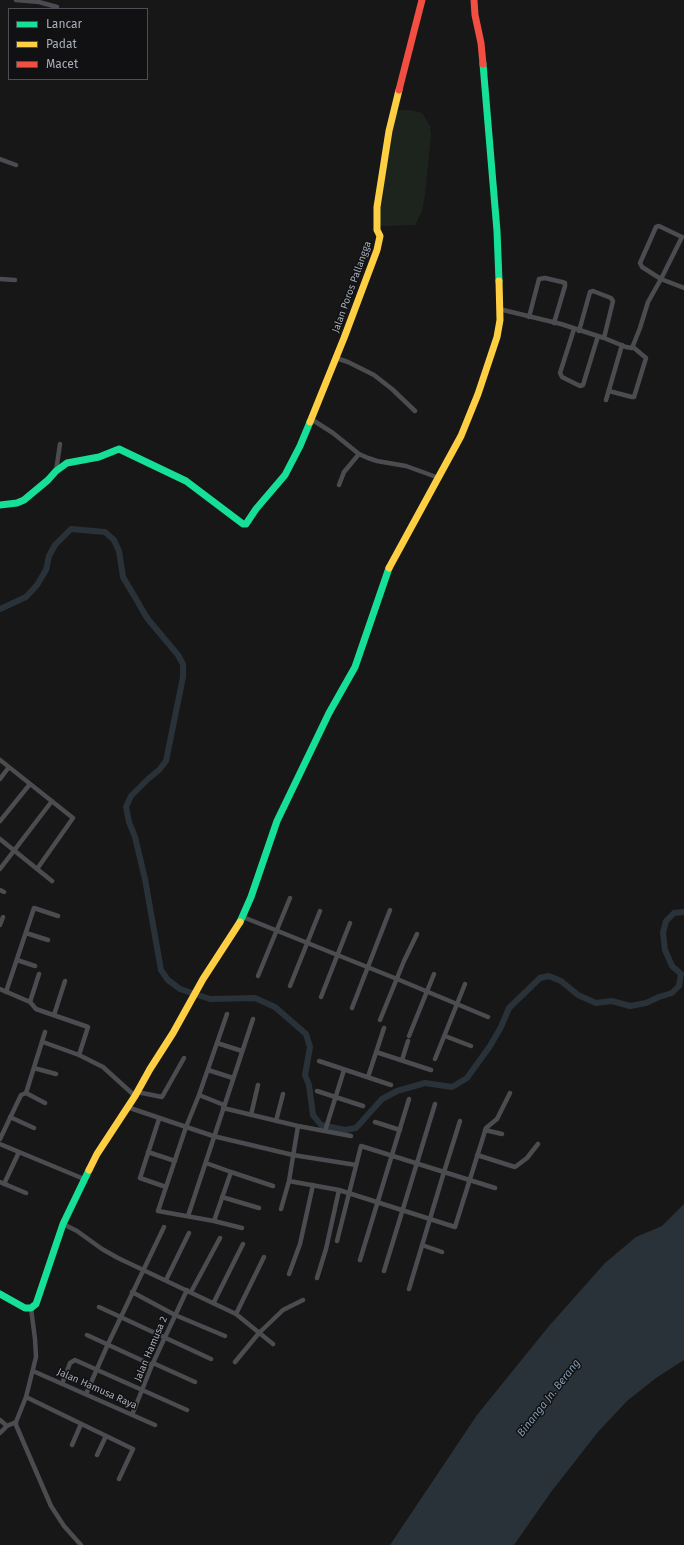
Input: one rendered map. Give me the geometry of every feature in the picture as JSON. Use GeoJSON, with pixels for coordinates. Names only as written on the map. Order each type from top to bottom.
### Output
{"type":"FeatureCollection","features":[{"type":"Feature","properties":{"kind":"street"},"geometry":{"type":"LineString","coordinates":[[16,0],[39,2],[57,7]]}},
{"type":"Feature","properties":{"kind":"street","name":"Jalan Poros Pallangga"},"geometry":{"type":"LineString","coordinates":[[56,471],[66,464],[99,457],[119,450],[190,483],[243,524],[246,524],[256,509],[277,486],[290,466],[300,446],[336,358],[380,242],[380,236],[377,230],[376,207],[389,131],[422,0]]}},
{"type":"Feature","properties":{"kind":"street"},"geometry":{"type":"LineString","coordinates":[[0,1294],[21,1307],[31,1308],[36,1304],[63,1224],[96,1154],[136,1094],[173,1033],[197,989],[242,917],[251,897],[275,826],[298,782],[329,713],[355,667],[390,568],[404,539],[461,436],[478,394],[497,337],[500,320],[497,231],[487,91],[474,0]]}},
{"type":"Feature","properties":{"kind":"street"},"geometry":{"type":"LineString","coordinates":[[0,159],[16,166]]}},
{"type":"Feature","properties":{"kind":"street"},"geometry":{"type":"LineString","coordinates":[[633,347],[648,302],[661,279],[683,238],[662,226],[656,227],[640,264],[642,267],[661,279],[684,288]]}},
{"type":"Feature","properties":{"kind":"street"},"geometry":{"type":"LineString","coordinates":[[529,317],[539,279],[545,278],[562,282],[565,283],[565,286],[554,323]]}},
{"type":"Feature","properties":{"kind":"street"},"geometry":{"type":"LineString","coordinates":[[0,279],[15,280]]}},
{"type":"Feature","properties":{"kind":"street"},"geometry":{"type":"LineString","coordinates":[[598,336],[583,385],[580,386],[562,377],[560,373],[590,292],[592,291],[611,298],[613,301],[604,338]]}},
{"type":"Feature","properties":{"kind":"street"},"geometry":{"type":"LineString","coordinates":[[499,308],[598,336],[629,348],[633,347],[646,357],[634,397],[609,391]]}},
{"type":"Feature","properties":{"kind":"street"},"geometry":{"type":"LineString","coordinates":[[606,400],[622,345]]}},
{"type":"Feature","properties":{"kind":"street"},"geometry":{"type":"LineString","coordinates":[[336,358],[348,362],[374,375],[392,389],[415,411]]}},
{"type":"Feature","properties":{"kind":"street"},"geometry":{"type":"LineString","coordinates":[[310,419],[333,433],[359,454],[377,461],[406,466],[439,478]]}},
{"type":"Feature","properties":{"kind":"street"},"geometry":{"type":"LineString","coordinates":[[0,505],[17,503],[24,500],[48,480],[56,471],[60,444]]}},
{"type":"Feature","properties":{"kind":"street"},"geometry":{"type":"LineString","coordinates":[[339,485],[344,472],[359,454]]}},
{"type":"Feature","properties":{"kind":"street"},"geometry":{"type":"LineString","coordinates":[[0,760],[73,818],[37,869]]}},
{"type":"Feature","properties":{"kind":"street"},"geometry":{"type":"LineString","coordinates":[[0,779],[9,767]]}},
{"type":"Feature","properties":{"kind":"street"},"geometry":{"type":"LineString","coordinates":[[0,821],[30,784]]}},
{"type":"Feature","properties":{"kind":"street"},"geometry":{"type":"LineString","coordinates":[[0,868],[52,801]]}},
{"type":"Feature","properties":{"kind":"street"},"geometry":{"type":"LineString","coordinates":[[0,839],[52,882]]}},
{"type":"Feature","properties":{"kind":"street"},"geometry":{"type":"LineString","coordinates":[[258,976],[290,898]]}},
{"type":"Feature","properties":{"kind":"street"},"geometry":{"type":"LineString","coordinates":[[6,992],[34,908],[58,916]]}},
{"type":"Feature","properties":{"kind":"street"},"geometry":{"type":"LineString","coordinates":[[352,1008],[390,910]]}},
{"type":"Feature","properties":{"kind":"street"},"geometry":{"type":"LineString","coordinates":[[290,986],[320,911]]}},
{"type":"Feature","properties":{"kind":"street"},"geometry":{"type":"LineString","coordinates":[[0,925],[3,917]]}},
{"type":"Feature","properties":{"kind":"street"},"geometry":{"type":"LineString","coordinates":[[242,917],[398,979],[488,1017]]}},
{"type":"Feature","properties":{"kind":"street"},"geometry":{"type":"LineString","coordinates":[[321,997],[350,923]]}},
{"type":"Feature","properties":{"kind":"street"},"geometry":{"type":"LineString","coordinates":[[26,933],[48,940]]}},
{"type":"Feature","properties":{"kind":"street"},"geometry":{"type":"LineString","coordinates":[[380,1020],[398,979],[404,961],[417,934]]}},
{"type":"Feature","properties":{"kind":"street"},"geometry":{"type":"LineString","coordinates":[[17,960],[35,966]]}},
{"type":"Feature","properties":{"kind":"street"},"geometry":{"type":"LineString","coordinates":[[30,1002],[38,974]]}},
{"type":"Feature","properties":{"kind":"street"},"geometry":{"type":"LineString","coordinates":[[402,1060],[408,1039],[434,974]]}},
{"type":"Feature","properties":{"kind":"street"},"geometry":{"type":"LineString","coordinates":[[54,1015],[65,981]]}},
{"type":"Feature","properties":{"kind":"street"},"geometry":{"type":"LineString","coordinates":[[435,1058],[465,984]]}},
{"type":"Feature","properties":{"kind":"street"},"geometry":{"type":"LineString","coordinates":[[0,989],[30,1002],[36,1009],[88,1027],[79,1055]]}},
{"type":"Feature","properties":{"kind":"street"},"geometry":{"type":"LineString","coordinates":[[227,1014],[199,1095],[186,1127],[158,1211],[214,1221],[242,1228]]}},
{"type":"Feature","properties":{"kind":"street"},"geometry":{"type":"LineString","coordinates":[[188,1216],[232,1078],[253,1020]]}},
{"type":"Feature","properties":{"kind":"street"},"geometry":{"type":"LineString","coordinates":[[368,1078],[384,1028]]}},
{"type":"Feature","properties":{"kind":"street"},"geometry":{"type":"LineString","coordinates":[[0,1139],[21,1095],[26,1093],[45,1032]]}},
{"type":"Feature","properties":{"kind":"street"},"geometry":{"type":"LineString","coordinates":[[445,1036],[471,1046]]}},
{"type":"Feature","properties":{"kind":"street"},"geometry":{"type":"LineString","coordinates":[[43,1042],[79,1055],[103,1068],[136,1094],[162,1097],[184,1058]]}},
{"type":"Feature","properties":{"kind":"street"},"geometry":{"type":"LineString","coordinates":[[217,1043],[242,1051]]}},
{"type":"Feature","properties":{"kind":"street"},"geometry":{"type":"LineString","coordinates":[[376,1052],[431,1070]]}},
{"type":"Feature","properties":{"kind":"street"},"geometry":{"type":"LineString","coordinates":[[319,1062],[391,1085]]}},
{"type":"Feature","properties":{"kind":"street"},"geometry":{"type":"LineString","coordinates":[[34,1068],[56,1074]]}},
{"type":"Feature","properties":{"kind":"street"},"geometry":{"type":"LineString","coordinates":[[208,1070],[232,1078]]}},
{"type":"Feature","properties":{"kind":"street"},"geometry":{"type":"LineString","coordinates":[[325,1130],[344,1070]]}},
{"type":"Feature","properties":{"kind":"street"},"geometry":{"type":"LineString","coordinates":[[251,1115],[258,1085]]}},
{"type":"Feature","properties":{"kind":"street"},"geometry":{"type":"LineString","coordinates":[[317,1091],[363,1106]]}},
{"type":"Feature","properties":{"kind":"street"},"geometry":{"type":"LineString","coordinates":[[26,1093],[45,1104]]}},
{"type":"Feature","properties":{"kind":"street"},"geometry":{"type":"LineString","coordinates":[[289,1181],[344,1192],[455,1227],[485,1130],[497,1119],[510,1093]]}},
{"type":"Feature","properties":{"kind":"street"},"geometry":{"type":"LineString","coordinates":[[276,1121],[283,1094]]}},
{"type":"Feature","properties":{"kind":"street"},"geometry":{"type":"LineString","coordinates":[[199,1095],[223,1106],[251,1115],[351,1136]]}},
{"type":"Feature","properties":{"kind":"street"},"geometry":{"type":"LineString","coordinates":[[360,1260],[409,1100]]}},
{"type":"Feature","properties":{"kind":"street"},"geometry":{"type":"LineString","coordinates":[[384,1271],[435,1104]]}},
{"type":"Feature","properties":{"kind":"street"},"geometry":{"type":"LineString","coordinates":[[127,1107],[213,1136],[293,1154],[352,1164]]}},
{"type":"Feature","properties":{"kind":"street"},"geometry":{"type":"LineString","coordinates":[[10,1117],[34,1128]]}},
{"type":"Feature","properties":{"kind":"street"},"geometry":{"type":"LineString","coordinates":[[159,1119],[140,1178],[166,1186]]}},
{"type":"Feature","properties":{"kind":"street"},"geometry":{"type":"LineString","coordinates":[[409,1289],[460,1121]]}},
{"type":"Feature","properties":{"kind":"street"},"geometry":{"type":"LineString","coordinates":[[375,1122],[400,1130]]}},
{"type":"Feature","properties":{"kind":"street"},"geometry":{"type":"LineString","coordinates":[[281,1209],[289,1181],[298,1126]]}},
{"type":"Feature","properties":{"kind":"street"},"geometry":{"type":"LineString","coordinates":[[485,1130],[502,1134]]}},
{"type":"Feature","properties":{"kind":"street"},"geometry":{"type":"LineString","coordinates":[[0,1144],[84,1179]]}},
{"type":"Feature","properties":{"kind":"street"},"geometry":{"type":"LineString","coordinates":[[477,1155],[515,1167],[527,1158],[538,1144]]}},
{"type":"Feature","properties":{"kind":"street"},"geometry":{"type":"LineString","coordinates":[[317,1278],[352,1164],[361,1146],[495,1188]]}},
{"type":"Feature","properties":{"kind":"street"},"geometry":{"type":"LineString","coordinates":[[19,1152],[2,1183],[26,1193]]}},
{"type":"Feature","properties":{"kind":"street"},"geometry":{"type":"LineString","coordinates":[[148,1152],[175,1161]]}},
{"type":"Feature","properties":{"kind":"street"},"geometry":{"type":"LineString","coordinates":[[206,1163],[273,1186]]}},
{"type":"Feature","properties":{"kind":"street"},"geometry":{"type":"LineString","coordinates":[[214,1221],[231,1172]]}},
{"type":"Feature","properties":{"kind":"street"},"geometry":{"type":"LineString","coordinates":[[289,1274],[300,1244],[313,1185]]}},
{"type":"Feature","properties":{"kind":"street"},"geometry":{"type":"LineString","coordinates":[[337,1241],[344,1192]]}},
{"type":"Feature","properties":{"kind":"street"},"geometry":{"type":"LineString","coordinates":[[222,1197],[259,1208]]}},
{"type":"Feature","properties":{"kind":"street"},"geometry":{"type":"LineString","coordinates":[[63,1224],[77,1231],[107,1252],[214,1302],[236,1314],[273,1344]]}},
{"type":"Feature","properties":{"kind":"street"},"geometry":{"type":"LineString","coordinates":[[86,1394],[132,1292],[164,1227]]}},
{"type":"Feature","properties":{"kind":"street"},"geometry":{"type":"LineString","coordinates":[[166,1280],[189,1233]]}},
{"type":"Feature","properties":{"kind":"street","name":"Jalan Hamusa 2"},"geometry":{"type":"LineString","coordinates":[[132,1415],[164,1339],[189,1291],[220,1238]]}},
{"type":"Feature","properties":{"kind":"street"},"geometry":{"type":"LineString","coordinates":[[214,1302],[243,1244]]}},
{"type":"Feature","properties":{"kind":"street"},"geometry":{"type":"LineString","coordinates":[[422,1245],[442,1252]]}},
{"type":"Feature","properties":{"kind":"street"},"geometry":{"type":"LineString","coordinates":[[236,1314],[264,1257]]}},
{"type":"Feature","properties":{"kind":"street"},"geometry":{"type":"LineString","coordinates":[[132,1292],[176,1315],[225,1336]]}},
{"type":"Feature","properties":{"kind":"street"},"geometry":{"type":"LineString","coordinates":[[235,1362],[259,1333],[284,1310],[303,1300]]}},
{"type":"Feature","properties":{"kind":"street"},"geometry":{"type":"LineString","coordinates":[[31,1308],[36,1352],[26,1397],[16,1422],[21,1438],[51,1506],[64,1526],[81,1545]]}},
{"type":"Feature","properties":{"kind":"street"},"geometry":{"type":"LineString","coordinates":[[99,1308],[164,1339],[212,1359]]}},
{"type":"Feature","properties":{"kind":"street"},"geometry":{"type":"LineString","coordinates":[[86,1335],[195,1382]]}},
{"type":"Feature","properties":{"kind":"street"},"geometry":{"type":"LineString","coordinates":[[62,1384],[70,1363],[73,1360],[97,1369],[187,1410]]}},
{"type":"Feature","properties":{"kind":"street","name":"Jalan Hamusa Raya"},"geometry":{"type":"LineString","coordinates":[[33,1371],[155,1425]]}},
{"type":"Feature","properties":{"kind":"street"},"geometry":{"type":"LineString","coordinates":[[26,1397],[133,1449],[118,1478]]}},
{"type":"Feature","properties":{"kind":"street"},"geometry":{"type":"LineString","coordinates":[[0,1420],[7,1426]]}},
{"type":"Feature","properties":{"kind":"street"},"geometry":{"type":"LineString","coordinates":[[0,1433],[7,1426],[16,1422]]}},
{"type":"Feature","properties":{"kind":"street"},"geometry":{"type":"LineString","coordinates":[[72,1445],[81,1424]]}},
{"type":"Feature","properties":{"kind":"street"},"geometry":{"type":"LineString","coordinates":[[97,1455],[106,1436]]}},
{"type":"Feature","properties":{"kind":"shaded area"},"geometry":{"type":"Polygon","coordinates":[[[402,110],[422,113],[430,126],[431,135],[425,195],[422,211],[415,225],[381,226],[379,224],[378,211],[396,112],[402,110]]]}},
{"type":"Feature","properties":{"kind":"water","name":"Binanga Jn. Berang"},"geometry":{"type":"Polygon","coordinates":[[[684,1204],[684,1360],[656,1378],[627,1401],[598,1432],[551,1492],[514,1545],[390,1545],[477,1415],[549,1326],[605,1263],[636,1237],[662,1226],[684,1204]]]}},
{"type":"Feature","properties":{"kind":"waterway"},"geometry":{"type":"LineString","coordinates":[[0,609],[26,597],[37,585],[46,570],[49,556],[55,545],[71,529],[105,532],[114,540],[119,551],[123,577],[147,618],[178,655],[183,664],[183,677],[166,761],[159,770],[131,796],[126,807],[145,879],[161,970],[168,980],[180,989],[210,999],[255,998],[275,1007],[306,1034],[310,1047],[305,1075],[309,1085],[313,1115],[321,1125],[345,1130],[356,1128],[382,1099],[397,1091],[425,1083],[452,1087],[467,1078],[490,1046],[501,1027],[509,1008],[540,978],[549,976],[561,981],[578,995],[596,1003],[612,1001],[630,1006],[646,1003],[672,993],[679,986],[681,974],[672,966],[665,950],[663,933],[666,921],[674,913],[684,912]]}},
{"type":"Feature","properties":{"kind":"traffic: fast"},"geometry":{"type":"LineString","coordinates":[[483,64],[497,231],[499,281]]}},
{"type":"Feature","properties":{"kind":"traffic: fast"},"geometry":{"type":"LineString","coordinates":[[0,505],[17,503],[24,500],[67,463],[99,457],[119,449],[186,481],[243,524],[246,524],[256,509],[285,475],[310,422]]}},
{"type":"Feature","properties":{"kind":"traffic: fast"},"geometry":{"type":"LineString","coordinates":[[240,922],[251,897],[277,821],[329,713],[355,667],[389,568]]}},
{"type":"Feature","properties":{"kind":"traffic: fast"},"geometry":{"type":"LineString","coordinates":[[0,1294],[25,1308],[31,1308],[36,1304],[63,1224],[89,1170]]}},
{"type":"Feature","properties":{"kind":"traffic: slow"},"geometry":{"type":"LineString","coordinates":[[310,422],[377,250],[380,236],[377,230],[377,207],[389,131],[399,90]]}},
{"type":"Feature","properties":{"kind":"traffic: slow"},"geometry":{"type":"LineString","coordinates":[[389,568],[461,436],[478,394],[497,337],[500,320],[499,281]]}},
{"type":"Feature","properties":{"kind":"traffic: slow"},"geometry":{"type":"LineString","coordinates":[[89,1170],[97,1154],[135,1096],[173,1033],[203,979],[240,922]]}},
{"type":"Feature","properties":{"kind":"traffic: jam"},"geometry":{"type":"LineString","coordinates":[[399,90],[422,0]]}},
{"type":"Feature","properties":{"kind":"traffic: jam"},"geometry":{"type":"LineString","coordinates":[[474,0],[483,64]]}}]}
